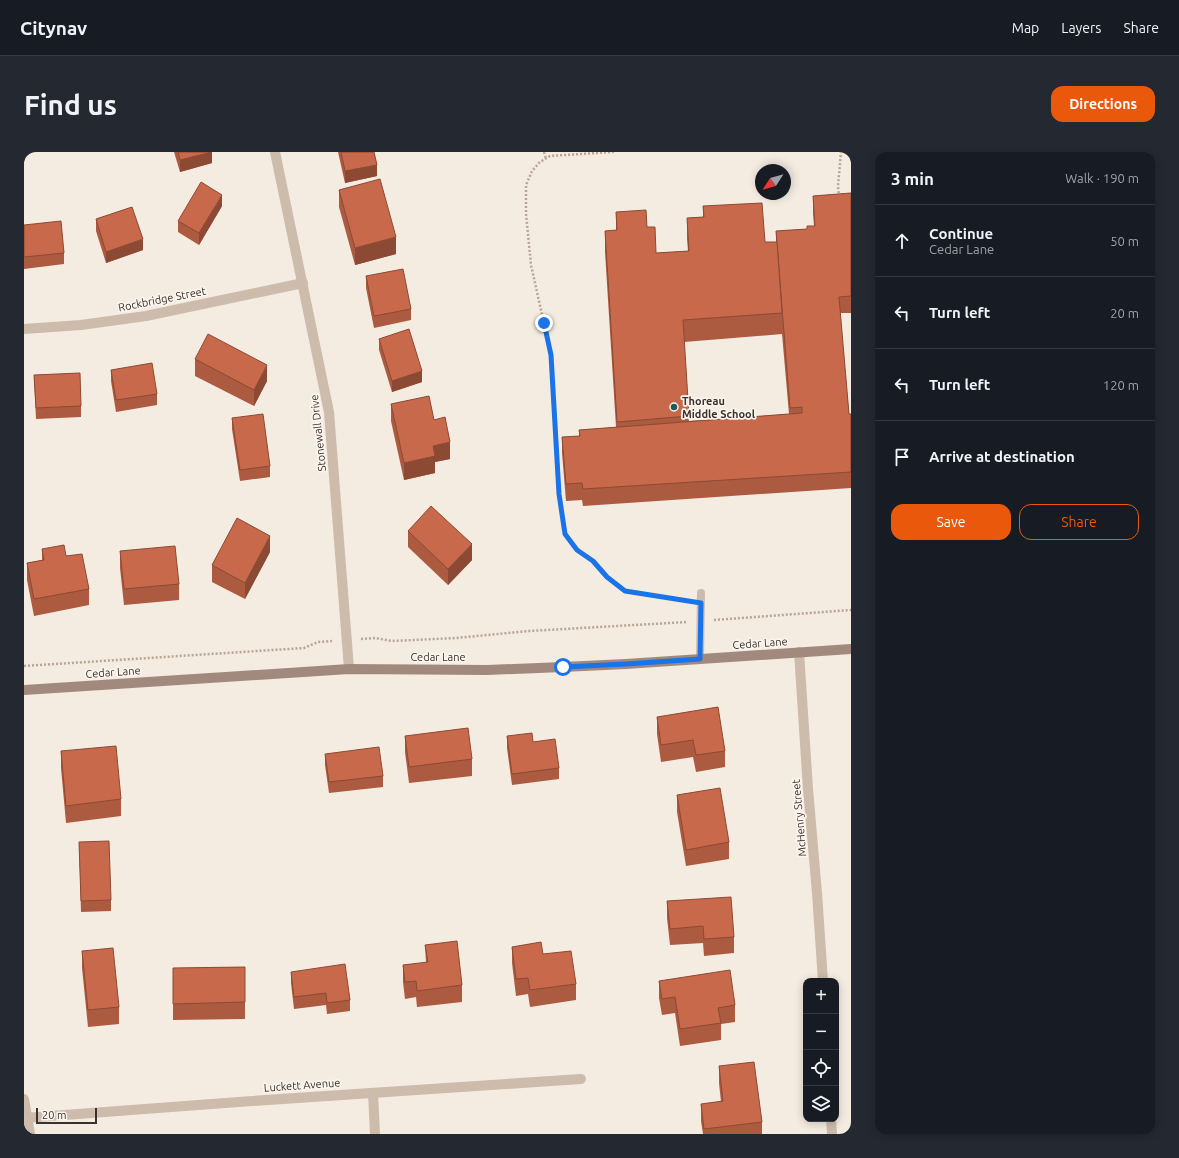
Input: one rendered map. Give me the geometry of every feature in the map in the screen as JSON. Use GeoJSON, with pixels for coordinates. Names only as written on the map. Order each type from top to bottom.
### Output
{"type":"FeatureCollection","features":[{"type":"Feature","properties":{"kind":"main road","name":"Cedar Lane"},"geometry":{"type":"LineString","coordinates":[[24,690],[349,669],[494,669],[618,665],[851,649]]}},
{"type":"Feature","properties":{"kind":"street","name":"Stonewall Drive"},"geometry":{"type":"LineString","coordinates":[[275,152],[330,412],[349,669]]}},
{"type":"Feature","properties":{"kind":"street","name":"Rockbridge Street"},"geometry":{"type":"LineString","coordinates":[[24,329],[81,325],[146,316],[303,283]]}},
{"type":"Feature","properties":{"kind":"street","name":"McHenry Street"},"geometry":{"type":"LineString","coordinates":[[799,652],[823,978]]}},
{"type":"Feature","properties":{"kind":"street","name":"Luckett Avenue"},"geometry":{"type":"LineString","coordinates":[[26,1118],[581,1079]]}},
{"type":"Feature","properties":{"kind":"street"},"geometry":{"type":"LineString","coordinates":[[373,1093],[375,1134]]}},
{"type":"Feature","properties":{"kind":"street"},"geometry":{"type":"LineString","coordinates":[[24,1099],[26,1118],[30,1134]]}},
{"type":"Feature","properties":{"kind":"street"},"geometry":{"type":"LineString","coordinates":[[831,1122],[832,1134]]}},
{"type":"Feature","properties":{"kind":"lane"},"geometry":{"type":"LineString","coordinates":[[700,659],[701,593]]}},
{"type":"Feature","properties":{"kind":"path"},"geometry":{"type":"LineString","coordinates":[[544,152],[546,159]]}},
{"type":"Feature","properties":{"kind":"path"},"geometry":{"type":"LineString","coordinates":[[614,152],[550,156],[540,162],[532,171],[526,185],[526,214],[531,265],[551,355],[559,494],[565,534],[577,550],[593,561],[607,577],[625,591],[701,603]]}},
{"type":"Feature","properties":{"kind":"path"},"geometry":{"type":"LineString","coordinates":[[840,201],[838,186],[841,152]]}},
{"type":"Feature","properties":{"kind":"path"},"geometry":{"type":"LineString","coordinates":[[24,666],[304,648],[318,642],[375,638],[392,641],[456,638],[529,631],[701,621],[851,610]]}},
{"type":"Feature","properties":{"kind":"building"},"geometry":{"type":"Polygon","coordinates":[[[178,152],[212,152],[180,160],[178,152]]]}},
{"type":"Feature","properties":{"kind":"building"},"geometry":{"type":"Polygon","coordinates":[[[341,152],[374,152],[377,165],[345,171],[341,152]]]}},
{"type":"Feature","properties":{"kind":"building"},"geometry":{"type":"Polygon","coordinates":[[[380,179],[396,237],[355,248],[339,190],[380,179]]]}},
{"type":"Feature","properties":{"kind":"building"},"geometry":{"type":"Polygon","coordinates":[[[201,182],[222,195],[199,233],[178,221],[201,182]]]}},
{"type":"Feature","properties":{"kind":"building"},"geometry":{"type":"Polygon","coordinates":[[[851,193],[851,296],[839,297],[849,414],[851,414],[851,472],[583,489],[582,483],[566,484],[562,437],[580,436],[579,430],[802,413],[802,407],[790,408],[776,231],[807,229],[807,226],[815,226],[813,196],[851,193]]]}},
{"type":"Feature","properties":{"kind":"building"},"geometry":{"type":"Polygon","coordinates":[[[762,203],[765,242],[777,242],[782,313],[683,320],[689,416],[617,422],[605,231],[617,230],[616,212],[646,210],[647,227],[655,227],[656,253],[689,251],[687,218],[704,217],[703,206],[762,203]]]}},
{"type":"Feature","properties":{"kind":"building"},"geometry":{"type":"Polygon","coordinates":[[[132,207],[143,239],[106,252],[96,219],[132,207]]]}},
{"type":"Feature","properties":{"kind":"building"},"geometry":{"type":"Polygon","coordinates":[[[61,221],[64,253],[24,257],[24,225],[61,221]]]}},
{"type":"Feature","properties":{"kind":"building"},"geometry":{"type":"Polygon","coordinates":[[[403,269],[411,309],[374,316],[366,276],[403,269]]]}},
{"type":"Feature","properties":{"kind":"building"},"geometry":{"type":"Polygon","coordinates":[[[409,329],[422,371],[392,381],[379,339],[409,329]]]}},
{"type":"Feature","properties":{"kind":"building"},"geometry":{"type":"Polygon","coordinates":[[[208,334],[267,365],[254,390],[195,359],[208,334]]]}},
{"type":"Feature","properties":{"kind":"building"},"geometry":{"type":"Polygon","coordinates":[[[152,363],[157,394],[116,400],[111,370],[152,363]]]}},
{"type":"Feature","properties":{"kind":"building"},"geometry":{"type":"Polygon","coordinates":[[[80,373],[81,406],[36,408],[34,375],[80,373]]]}},
{"type":"Feature","properties":{"kind":"building"},"geometry":{"type":"Polygon","coordinates":[[[429,396],[434,420],[445,417],[450,442],[433,446],[435,456],[404,463],[391,404],[429,396]]]}},
{"type":"Feature","properties":{"kind":"building"},"geometry":{"type":"Polygon","coordinates":[[[263,414],[270,466],[240,470],[232,418],[263,414]]]}},
{"type":"Feature","properties":{"kind":"building"},"geometry":{"type":"Polygon","coordinates":[[[431,506],[472,544],[448,569],[408,531],[431,506]]]}},
{"type":"Feature","properties":{"kind":"building"},"geometry":{"type":"Polygon","coordinates":[[[237,518],[270,536],[245,583],[212,565],[237,518]]]}},
{"type":"Feature","properties":{"kind":"building"},"geometry":{"type":"Polygon","coordinates":[[[64,545],[66,556],[82,554],[89,589],[34,599],[27,563],[44,560],[42,549],[64,545]]]}},
{"type":"Feature","properties":{"kind":"building"},"geometry":{"type":"Polygon","coordinates":[[[175,546],[179,584],[124,589],[120,551],[175,546]]]}},
{"type":"Feature","properties":{"kind":"building"},"geometry":{"type":"Polygon","coordinates":[[[718,707],[725,751],[696,755],[693,740],[661,745],[657,717],[718,707]]]}},
{"type":"Feature","properties":{"kind":"building"},"geometry":{"type":"Polygon","coordinates":[[[468,728],[472,759],[409,767],[405,736],[468,728]]]}},
{"type":"Feature","properties":{"kind":"building"},"geometry":{"type":"Polygon","coordinates":[[[532,733],[533,742],[555,739],[559,768],[512,774],[507,736],[532,733]]]}},
{"type":"Feature","properties":{"kind":"building"},"geometry":{"type":"Polygon","coordinates":[[[116,746],[121,799],[66,806],[61,751],[116,746]]]}},
{"type":"Feature","properties":{"kind":"building"},"geometry":{"type":"Polygon","coordinates":[[[379,747],[383,776],[329,782],[325,754],[379,747]]]}},
{"type":"Feature","properties":{"kind":"building"},"geometry":{"type":"Polygon","coordinates":[[[720,788],[729,842],[686,850],[677,795],[720,788]]]}},
{"type":"Feature","properties":{"kind":"building"},"geometry":{"type":"Polygon","coordinates":[[[109,841],[111,900],[81,901],[79,842],[109,841]]]}},
{"type":"Feature","properties":{"kind":"building"},"geometry":{"type":"Polygon","coordinates":[[[731,897],[734,937],[704,939],[703,926],[670,929],[667,901],[731,897]]]}},
{"type":"Feature","properties":{"kind":"building"},"geometry":{"type":"Polygon","coordinates":[[[457,941],[462,985],[417,991],[416,981],[405,982],[403,965],[428,962],[425,945],[457,941]]]}},
{"type":"Feature","properties":{"kind":"building"},"geometry":{"type":"Polygon","coordinates":[[[541,942],[543,954],[571,951],[576,984],[530,990],[528,978],[516,979],[512,947],[541,942]]]}},
{"type":"Feature","properties":{"kind":"building"},"geometry":{"type":"Polygon","coordinates":[[[113,948],[119,1007],[88,1010],[82,951],[113,948]]]}},
{"type":"Feature","properties":{"kind":"building"},"geometry":{"type":"Polygon","coordinates":[[[345,964],[350,1000],[327,1003],[326,993],[294,997],[291,972],[345,964]]]}},
{"type":"Feature","properties":{"kind":"building"},"geometry":{"type":"Polygon","coordinates":[[[245,967],[245,1002],[173,1004],[173,968],[245,967]]]}},
{"type":"Feature","properties":{"kind":"building"},"geometry":{"type":"Polygon","coordinates":[[[730,970],[735,1005],[718,1008],[721,1023],[680,1029],[675,997],[662,999],[659,981],[730,970]]]}},
{"type":"Feature","properties":{"kind":"building"},"geometry":{"type":"Polygon","coordinates":[[[754,1062],[762,1122],[704,1129],[701,1104],[723,1101],[719,1066],[754,1062]]]}},
{"type":"Feature","properties":{"kind":"place","name":"Thoreau Middle School"},"geometry":{"type":"Point","coordinates":[674,407]}},
{"type":"Feature","properties":{"kind":"route"},"geometry":{"type":"LineString","coordinates":[[544,323],[551,355],[559,494],[565,534],[577,550],[593,561],[607,577],[625,591],[701,603],[700,659],[563,667]]}}]}
